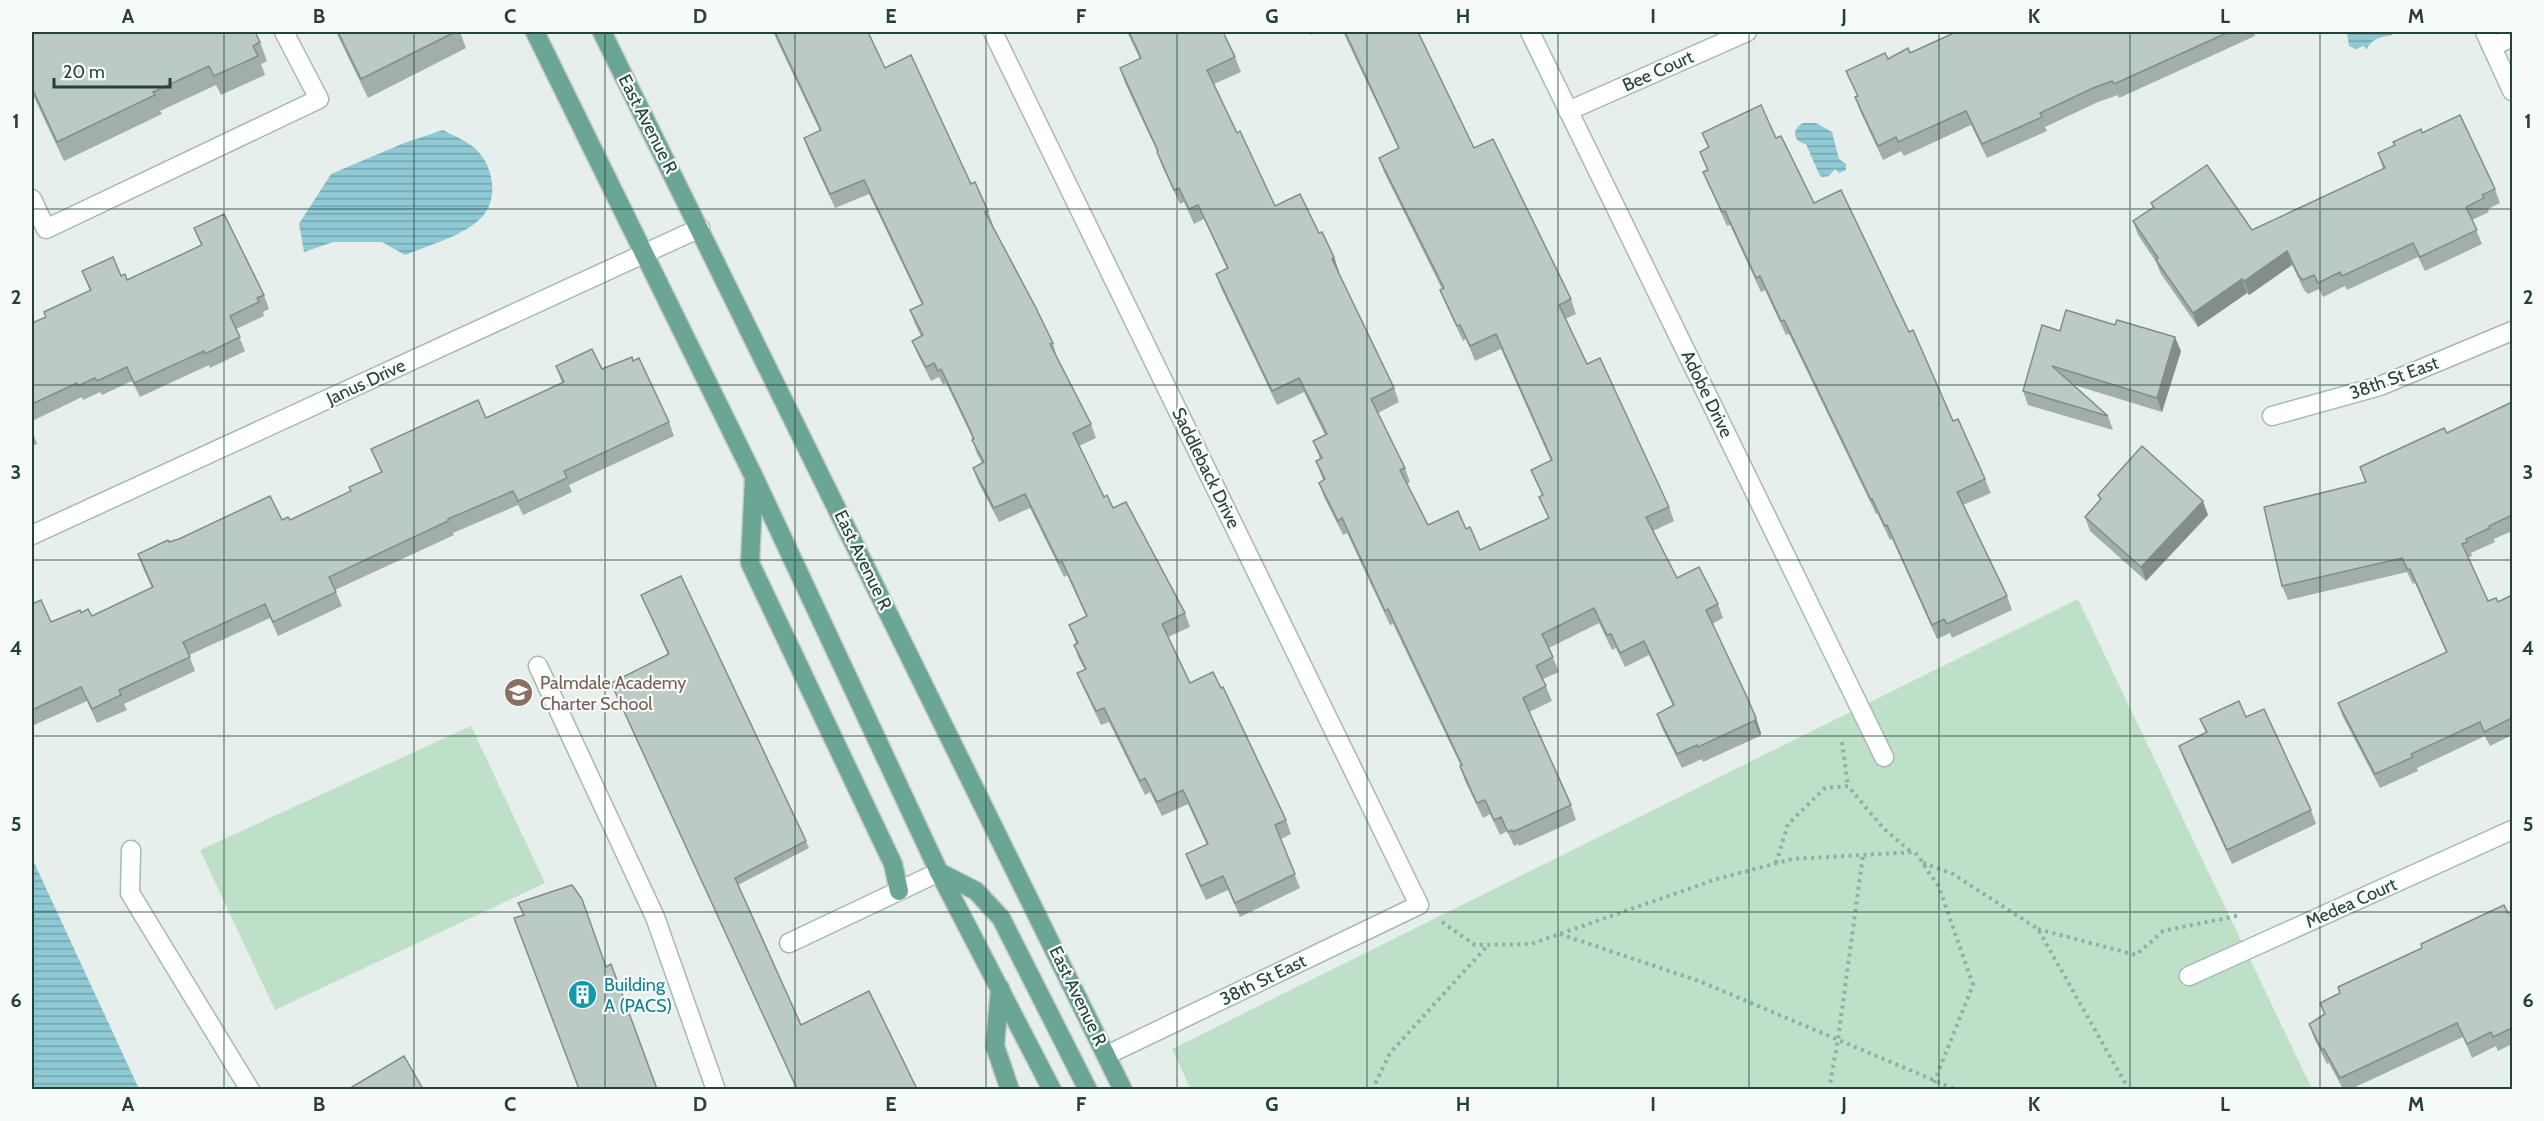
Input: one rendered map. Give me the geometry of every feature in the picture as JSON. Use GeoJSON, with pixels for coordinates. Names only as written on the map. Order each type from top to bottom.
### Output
{"type":"FeatureCollection","features":[{"type":"Feature","properties":{"kind":"main road"},"geometry":{"type":"LineString","coordinates":[[535,32],[754,477],[939,872],[1052,1089]]}},
{"type":"Feature","properties":{"kind":"main road","name":"East Avenue R"},"geometry":{"type":"LineString","coordinates":[[602,32],[1124,1089]]}},
{"type":"Feature","properties":{"kind":"main road"},"geometry":{"type":"LineString","coordinates":[[754,477],[750,563],[893,864],[899,891]]}},
{"type":"Feature","properties":{"kind":"main road"},"geometry":{"type":"LineString","coordinates":[[939,872],[976,891],[1001,918],[1088,1089]]}},
{"type":"Feature","properties":{"kind":"main road"},"geometry":{"type":"LineString","coordinates":[[1000,988],[995,1046],[1010,1089]]}},
{"type":"Feature","properties":{"kind":"street"},"geometry":{"type":"LineString","coordinates":[[32,199],[46,229],[320,99],[284,32]]}},
{"type":"Feature","properties":{"kind":"street","name":"Saddleback Drive"},"geometry":{"type":"LineString","coordinates":[[993,32],[1419,906]]}},
{"type":"Feature","properties":{"kind":"street","name":"Adobe Drive"},"geometry":{"type":"LineString","coordinates":[[1530,32],[1884,757]]}},
{"type":"Feature","properties":{"kind":"street","name":"Bee Court"},"geometry":{"type":"LineString","coordinates":[[1568,111],[1747,32]]}},
{"type":"Feature","properties":{"kind":"street"},"geometry":{"type":"LineString","coordinates":[[2512,37],[2489,39],[2512,91]]}},
{"type":"Feature","properties":{"kind":"street","name":"Janus Drive"},"geometry":{"type":"LineString","coordinates":[[32,535],[700,228]]}},
{"type":"Feature","properties":{"kind":"street","name":"38th St East"},"geometry":{"type":"LineString","coordinates":[[2272,416],[2380,386],[2512,331]]}},
{"type":"Feature","properties":{"kind":"street"},"geometry":{"type":"LineString","coordinates":[[538,666],[655,916],[716,1089]]}},
{"type":"Feature","properties":{"kind":"street","name":"Medea Court"},"geometry":{"type":"LineString","coordinates":[[2189,976],[2512,830]]}},
{"type":"Feature","properties":{"kind":"street"},"geometry":{"type":"LineString","coordinates":[[131,850],[130,893],[250,1089]]}},
{"type":"Feature","properties":{"kind":"street"},"geometry":{"type":"LineString","coordinates":[[789,943],[939,872]]}},
{"type":"Feature","properties":{"kind":"street","name":"38th St East"},"geometry":{"type":"LineString","coordinates":[[1107,1055],[1419,906]]}},
{"type":"Feature","properties":{"kind":"path"},"geometry":{"type":"LineString","coordinates":[[1842,741],[1848,786],[1883,828],[1922,862],[1953,874],[2038,929],[2136,955],[2163,931],[2241,915]]}},
{"type":"Feature","properties":{"kind":"path"},"geometry":{"type":"LineString","coordinates":[[1776,863],[1788,824],[1825,789],[1848,786]]}},
{"type":"Feature","properties":{"kind":"path"},"geometry":{"type":"LineString","coordinates":[[1419,906],[1475,945],[1532,944],[1717,879],[1792,859],[1915,852],[1939,887],[1973,985],[1930,1089]]}},
{"type":"Feature","properties":{"kind":"path"},"geometry":{"type":"LineString","coordinates":[[1829,1089],[1863,855]]}},
{"type":"Feature","properties":{"kind":"path"},"geometry":{"type":"LineString","coordinates":[[2038,929],[2129,1089]]}},
{"type":"Feature","properties":{"kind":"path"},"geometry":{"type":"LineString","coordinates":[[1559,934],[1699,981],[1957,1089]]}},
{"type":"Feature","properties":{"kind":"path"},"geometry":{"type":"LineString","coordinates":[[1372,1089],[1390,1053],[1488,945]]}},
{"type":"Feature","properties":{"kind":"green space"},"geometry":{"type":"Polygon","coordinates":[[[2078,599],[2312,1089],[1191,1090],[1172,1049],[2078,599]]]}},
{"type":"Feature","properties":{"kind":"green space"},"geometry":{"type":"Polygon","coordinates":[[[471,726],[545,883],[275,1010],[200,850],[471,726]]]}},
{"type":"Feature","properties":{"kind":"water"},"geometry":{"type":"Polygon","coordinates":[[[2347,32],[2394,32],[2392,35],[2374,40],[2367,49],[2363,46],[2356,49],[2349,46],[2347,32]]]}},
{"type":"Feature","properties":{"kind":"water"},"geometry":{"type":"Polygon","coordinates":[[[1803,123],[1816,123],[1832,132],[1839,159],[1846,164],[1846,170],[1839,173],[1835,169],[1829,176],[1822,177],[1819,174],[1806,144],[1798,141],[1795,135],[1803,123]]]}},
{"type":"Feature","properties":{"kind":"water"},"geometry":{"type":"Polygon","coordinates":[[[443,130],[472,146],[485,161],[492,181],[492,192],[487,211],[480,219],[454,236],[405,255],[382,242],[333,242],[304,252],[299,224],[331,174],[404,143],[443,130]]]}},
{"type":"Feature","properties":{"kind":"water"},"geometry":{"type":"Polygon","coordinates":[[[32,858],[139,1089],[32,1089],[32,858]]]}},
{"type":"Feature","properties":{"kind":"building"},"geometry":{"type":"Polygon","coordinates":[[[32,32],[255,32],[260,42],[253,46],[258,56],[214,76],[209,66],[57,142],[32,88],[32,32]]]}},
{"type":"Feature","properties":{"kind":"building"},"geometry":{"type":"Polygon","coordinates":[[[338,32],[455,32],[361,79],[338,32]]]}},
{"type":"Feature","properties":{"kind":"building"},"geometry":{"type":"Polygon","coordinates":[[[775,32],[868,32],[885,68],[911,55],[971,184],[975,182],[988,211],[985,212],[1035,306],[1053,343],[1050,344],[1091,424],[1073,433],[1104,497],[1107,495],[1113,508],[1126,502],[1185,613],[1162,624],[1190,683],[1213,672],[1221,688],[1223,687],[1286,820],[1275,825],[1295,874],[1235,903],[1223,876],[1201,886],[1186,854],[1208,844],[1183,790],[1157,802],[1145,778],[1140,781],[1104,708],[1096,711],[1077,673],[1086,669],[1074,645],[1078,643],[1069,625],[1087,616],[1062,561],[1059,563],[1025,494],[994,508],[973,468],[984,462],[941,369],[938,371],[934,363],[926,367],[912,341],[923,335],[910,310],[923,304],[864,180],[830,194],[804,138],[821,130],[775,32]]]}},
{"type":"Feature","properties":{"kind":"building"},"geometry":{"type":"Polygon","coordinates":[[[1129,32],[1223,32],[1235,57],[1207,70],[1237,133],[1240,131],[1275,206],[1300,194],[1319,233],[1322,232],[1334,257],[1332,259],[1394,388],[1371,399],[1405,468],[1400,470],[1428,525],[1458,511],[1466,529],[1470,527],[1480,550],[1549,518],[1539,497],[1543,495],[1531,470],[1552,460],[1496,334],[1470,346],[1460,325],[1457,326],[1440,290],[1444,288],[1379,158],[1399,148],[1345,32],[1418,32],[1474,148],[1493,139],[1571,299],[1559,305],[1587,364],[1600,358],[1669,507],[1646,517],[1677,578],[1699,567],[1718,604],[1706,610],[1747,697],[1756,718],[1754,721],[1698,747],[1697,745],[1677,754],[1657,714],[1674,705],[1644,641],[1620,653],[1611,634],[1607,635],[1594,608],[1542,634],[1553,657],[1536,666],[1546,686],[1523,698],[1571,805],[1513,832],[1512,830],[1508,832],[1501,817],[1494,820],[1485,800],[1477,803],[1460,766],[1462,765],[1388,609],[1385,611],[1342,518],[1338,521],[1319,483],[1325,479],[1316,461],[1322,458],[1313,441],[1327,434],[1299,378],[1272,391],[1216,274],[1228,268],[1198,205],[1189,209],[1179,188],[1174,190],[1120,68],[1141,58],[1129,32]]]}},
{"type":"Feature","properties":{"kind":"building"},"geometry":{"type":"Polygon","coordinates":[[[1956,32],[2229,32],[2114,84],[2112,81],[2093,88],[2040,113],[2042,117],[1982,144],[1966,111],[1898,142],[1896,137],[1878,146],[1855,97],[1858,96],[1846,71],[1885,53],[1888,59],[1908,48],[1910,53],[1956,32]]]}},
{"type":"Feature","properties":{"kind":"building"},"geometry":{"type":"Polygon","coordinates":[[[1761,105],[1776,138],[1781,136],[1814,203],[1841,190],[1909,332],[1913,330],[1953,421],[1958,419],[1985,479],[1957,492],[2007,596],[1947,624],[1944,619],[1932,625],[1887,525],[1885,526],[1871,500],[1784,320],[1781,321],[1760,276],[1756,278],[1725,211],[1722,212],[1703,172],[1708,170],[1700,152],[1709,147],[1702,133],[1761,105]]]}},
{"type":"Feature","properties":{"kind":"building"},"geometry":{"type":"Polygon","coordinates":[[[2460,115],[2495,189],[2482,195],[2484,198],[2466,207],[2477,230],[2420,257],[2413,243],[2342,276],[2340,272],[2318,283],[2314,275],[2303,280],[2299,276],[2287,251],[2193,313],[2156,260],[2158,258],[2133,221],[2154,207],[2151,203],[2207,165],[2252,230],[2385,168],[2378,153],[2395,145],[2393,142],[2421,129],[2422,133],[2460,115]]]}},
{"type":"Feature","properties":{"kind":"building"},"geometry":{"type":"Polygon","coordinates":[[[224,214],[264,295],[257,298],[259,302],[230,316],[240,337],[134,383],[127,367],[97,381],[95,378],[78,386],[77,383],[32,404],[32,323],[46,317],[44,312],[91,290],[82,271],[113,257],[121,276],[125,274],[127,280],[202,245],[194,228],[224,214]]]}},
{"type":"Feature","properties":{"kind":"building"},"geometry":{"type":"Polygon","coordinates":[[[2066,310],[2115,325],[2117,320],[2175,337],[2157,398],[2052,366],[2108,416],[2023,391],[2042,325],[2060,331],[2066,310]]]}},
{"type":"Feature","properties":{"kind":"building"},"geometry":{"type":"Polygon","coordinates":[[[592,349],[602,369],[632,357],[633,361],[639,358],[669,422],[564,471],[567,478],[518,501],[513,491],[448,519],[329,577],[336,592],[273,622],[265,604],[183,642],[190,657],[119,690],[121,695],[92,709],[81,687],[32,710],[32,604],[41,600],[51,622],[80,610],[81,613],[88,609],[92,616],[153,587],[138,554],[168,540],[169,542],[179,539],[270,496],[282,520],[288,517],[290,520],[351,491],[349,487],[382,472],[371,449],[478,400],[486,418],[564,382],[556,366],[592,349]]]}},
{"type":"Feature","properties":{"kind":"building"},"geometry":{"type":"Polygon","coordinates":[[[2512,402],[2512,515],[2466,539],[2467,542],[2462,544],[2488,601],[2496,598],[2498,602],[2512,595],[2512,718],[2484,732],[2480,722],[2411,754],[2413,757],[2375,774],[2338,703],[2447,652],[2410,569],[2408,570],[2402,558],[2282,586],[2264,507],[2366,482],[2360,467],[2444,428],[2447,433],[2512,402]]]}},
{"type":"Feature","properties":{"kind":"building"},"geometry":{"type":"Polygon","coordinates":[[[2142,446],[2203,501],[2141,567],[2085,517],[2101,499],[2098,495],[2142,446]]]}},
{"type":"Feature","properties":{"kind":"building"},"geometry":{"type":"Polygon","coordinates":[[[681,576],[806,841],[735,878],[801,1025],[869,991],[917,1089],[797,1089],[611,683],[669,654],[641,595],[681,576]]]}},
{"type":"Feature","properties":{"kind":"building"},"geometry":{"type":"Polygon","coordinates":[[[2239,701],[2246,717],[2264,709],[2311,810],[2227,850],[2179,746],[2207,732],[2200,719],[2239,701]]]}},
{"type":"Feature","properties":{"kind":"building","name":"Building A (PACS)"},"geometry":{"type":"Polygon","coordinates":[[[572,885],[582,899],[606,967],[611,964],[657,1089],[579,1089],[514,918],[524,915],[518,903],[572,885]]]}},
{"type":"Feature","properties":{"kind":"building"},"geometry":{"type":"Polygon","coordinates":[[[2504,905],[2508,913],[2512,911],[2512,1028],[2493,1037],[2491,1032],[2467,1044],[2457,1023],[2340,1078],[2309,1024],[2325,1014],[2320,1003],[2340,993],[2338,987],[2422,948],[2421,944],[2504,905]]]}},
{"type":"Feature","properties":{"kind":"building"},"geometry":{"type":"Polygon","coordinates":[[[404,1056],[423,1089],[354,1089],[352,1087],[404,1056]]]}},
{"type":"Feature","properties":{"kind":"place","name":"Palmdale Academy Charter School"},"geometry":{"type":"Point","coordinates":[519,693]}},
{"type":"Feature","properties":{"kind":"place","name":"Building A (PACS)"},"geometry":{"type":"Point","coordinates":[583,995]}}]}
